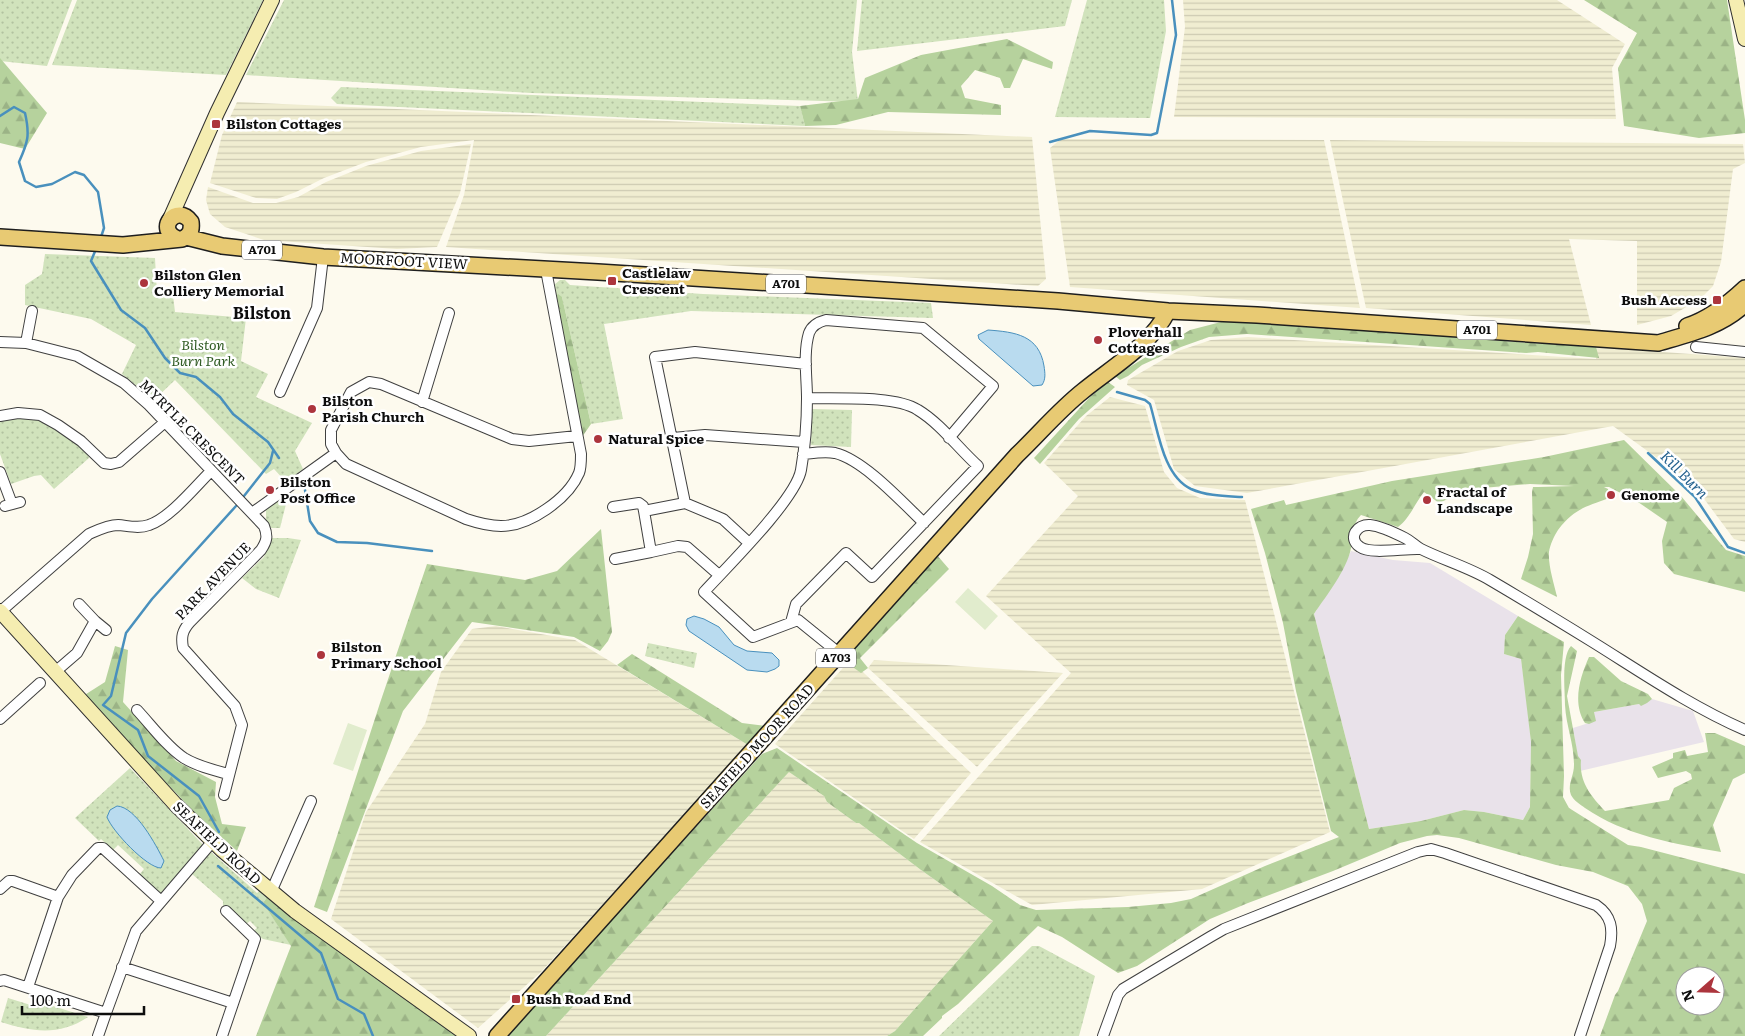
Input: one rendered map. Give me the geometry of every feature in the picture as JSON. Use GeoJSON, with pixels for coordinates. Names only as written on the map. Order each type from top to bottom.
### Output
{"type":"FeatureCollection","features":[{"type":"Feature","properties":{"kind":"main road"},"geometry":{"type":"LineString","coordinates":[[0,237],[129,245],[146,243],[185,230],[179,215],[174,216],[146,243]]}},
{"type":"Feature","properties":{"kind":"main road","name":"MOORFOOT VIEW"},"geometry":{"type":"LineString","coordinates":[[168,223],[168,233],[172,237],[185,230],[211,242],[241,248],[323,257],[1058,301],[1168,311]]}},
{"type":"Feature","properties":{"kind":"main road","name":"A701"},"geometry":{"type":"LineString","coordinates":[[1630,341],[1663,334],[1695,323],[1725,306],[1745,288]]}},
{"type":"Feature","properties":{"kind":"main road","name":"A701"},"geometry":{"type":"LineString","coordinates":[[1168,311],[1258,315],[1658,343],[1698,332],[1714,325],[1745,304]]}},
{"type":"Feature","properties":{"kind":"main road","name":"SEAFIELD MOOR ROAD"},"geometry":{"type":"LineString","coordinates":[[497,1036],[1017,455],[1081,392],[1149,338],[1168,311]]}},
{"type":"Feature","properties":{"kind":"street"},"geometry":{"type":"LineString","coordinates":[[168,223],[217,113],[272,0]]}},
{"type":"Feature","properties":{"kind":"street"},"geometry":{"type":"LineString","coordinates":[[1736,0],[1745,39]]}},
{"type":"Feature","properties":{"kind":"street"},"geometry":{"type":"LineString","coordinates":[[183,192],[185,230]]}},
{"type":"Feature","properties":{"kind":"street"},"geometry":{"type":"LineString","coordinates":[[280,392],[317,308],[323,257]]}},
{"type":"Feature","properties":{"kind":"street"},"geometry":{"type":"LineString","coordinates":[[546,270],[581,454],[580,471],[574,484],[558,501],[522,522],[502,526],[485,525],[466,519],[346,464],[336,453],[332,444],[331,430],[351,392],[369,382],[381,384],[512,439],[529,441],[577,436]]}},
{"type":"Feature","properties":{"kind":"street"},"geometry":{"type":"LineString","coordinates":[[26,343],[32,311]]}},
{"type":"Feature","properties":{"kind":"street"},"geometry":{"type":"LineString","coordinates":[[422,402],[449,313]]}},
{"type":"Feature","properties":{"kind":"street"},"geometry":{"type":"LineString","coordinates":[[840,654],[798,620],[752,637],[704,592],[788,496],[800,474],[807,398],[806,364],[809,332],[816,323],[826,320],[923,328],[993,386],[949,438]]}},
{"type":"Feature","properties":{"kind":"street","name":"MYRTLE CRESCENT"},"geometry":{"type":"LineString","coordinates":[[0,342],[26,343],[77,356],[124,383],[149,405],[252,513],[264,526],[267,534]]}},
{"type":"Feature","properties":{"kind":"street"},"geometry":{"type":"LineString","coordinates":[[1696,347],[1745,352]]}},
{"type":"Feature","properties":{"kind":"street"},"geometry":{"type":"LineString","coordinates":[[686,503],[656,357],[694,352],[806,364]]}},
{"type":"Feature","properties":{"kind":"street"},"geometry":{"type":"LineString","coordinates":[[791,622],[796,604],[846,553],[872,577],[978,466],[920,410],[907,404],[890,401],[807,398]]}},
{"type":"Feature","properties":{"kind":"street"},"geometry":{"type":"LineString","coordinates":[[0,416],[18,413],[40,415],[81,441],[104,463],[111,464],[119,462],[165,422]]}},
{"type":"Feature","properties":{"kind":"street"},"geometry":{"type":"LineString","coordinates":[[673,438],[705,436],[804,442]]}},
{"type":"Feature","properties":{"kind":"street"},"geometry":{"type":"LineString","coordinates":[[252,513],[336,453]]}},
{"type":"Feature","properties":{"kind":"street"},"geometry":{"type":"LineString","coordinates":[[803,454],[834,453],[853,461],[886,487],[924,523]]}},
{"type":"Feature","properties":{"kind":"street"},"geometry":{"type":"LineString","coordinates":[[0,612],[89,534],[117,525],[135,528],[149,525],[163,518],[211,471]]}},
{"type":"Feature","properties":{"kind":"street"},"geometry":{"type":"LineString","coordinates":[[0,472],[12,504]]}},
{"type":"Feature","properties":{"kind":"street"},"geometry":{"type":"LineString","coordinates":[[613,507],[639,503],[643,506],[651,552]]}},
{"type":"Feature","properties":{"kind":"street"},"geometry":{"type":"LineString","coordinates":[[644,511],[686,503],[724,519],[748,543]]}},
{"type":"Feature","properties":{"kind":"street"},"geometry":{"type":"LineString","coordinates":[[1420,549],[1372,550],[1360,547],[1354,535],[1356,529],[1361,526],[1378,526],[1406,538],[1420,549],[1488,578],[1651,680],[1706,712],[1745,730]]}},
{"type":"Feature","properties":{"kind":"street","name":"PARK AVENUE"},"geometry":{"type":"LineString","coordinates":[[224,795],[242,725],[235,706],[183,648],[181,638],[183,630],[190,622],[261,550],[267,542],[267,534]]}},
{"type":"Feature","properties":{"kind":"street"},"geometry":{"type":"LineString","coordinates":[[615,560],[678,546],[687,547],[719,575]]}},
{"type":"Feature","properties":{"kind":"street"},"geometry":{"type":"LineString","coordinates":[[79,604],[95,622],[106,630]]}},
{"type":"Feature","properties":{"kind":"street","name":"SEAFIELD ROAD"},"geometry":{"type":"LineString","coordinates":[[0,612],[175,804],[214,842],[271,892],[327,935],[469,1036]]}},
{"type":"Feature","properties":{"kind":"street"},"geometry":{"type":"LineString","coordinates":[[55,672],[77,653],[95,622]]}},
{"type":"Feature","properties":{"kind":"street"},"geometry":{"type":"LineString","coordinates":[[0,719],[40,683]]}},
{"type":"Feature","properties":{"kind":"street"},"geometry":{"type":"LineString","coordinates":[[137,710],[175,751],[184,758],[209,769],[228,774]]}},
{"type":"Feature","properties":{"kind":"street"},"geometry":{"type":"LineString","coordinates":[[271,892],[310,801]]}},
{"type":"Feature","properties":{"kind":"street"},"geometry":{"type":"LineString","coordinates":[[98,1036],[136,931],[214,842]]}},
{"type":"Feature","properties":{"kind":"street"},"geometry":{"type":"LineString","coordinates":[[28,987],[58,896],[72,875],[100,847],[161,901]]}},
{"type":"Feature","properties":{"kind":"street"},"geometry":{"type":"LineString","coordinates":[[1103,1036],[1118,995],[1123,990],[1224,929],[1418,852],[1431,850],[1446,853],[1596,905],[1603,910],[1610,919],[1613,931],[1610,946],[1580,1036]]}},
{"type":"Feature","properties":{"kind":"street"},"geometry":{"type":"LineString","coordinates":[[0,889],[9,881],[13,881],[58,896]]}},
{"type":"Feature","properties":{"kind":"street"},"geometry":{"type":"LineString","coordinates":[[222,1036],[255,939],[226,911]]}},
{"type":"Feature","properties":{"kind":"street"},"geometry":{"type":"LineString","coordinates":[[122,967],[233,1003]]}},
{"type":"Feature","properties":{"kind":"street"},"geometry":{"type":"LineString","coordinates":[[0,981],[4,980],[28,987],[106,1013]]}},
{"type":"Feature","properties":{"kind":"shaded area"},"geometry":{"type":"Polygon","coordinates":[[[1183,0],[1557,0],[1625,44],[1612,68],[1616,119],[1174,117],[1185,27],[1183,0]]]}},
{"type":"Feature","properties":{"kind":"shaded area"},"geometry":{"type":"Polygon","coordinates":[[[237,102],[1032,137],[1046,279],[1038,286],[446,247],[464,195],[474,140],[421,147],[366,162],[277,199],[256,198],[210,183],[222,135],[237,102]]]}},
{"type":"Feature","properties":{"kind":"shaded area"},"geometry":{"type":"Polygon","coordinates":[[[1061,139],[1324,140],[1360,308],[1070,287],[1050,148],[1061,139]]]}},
{"type":"Feature","properties":{"kind":"shaded area"},"geometry":{"type":"Polygon","coordinates":[[[1330,140],[1743,144],[1745,163],[1733,169],[1721,262],[1713,286],[1700,299],[1671,316],[1637,325],[1637,241],[1569,239],[1591,325],[1366,308],[1330,140]]]}},
{"type":"Feature","properties":{"kind":"shaded area"},"geometry":{"type":"Polygon","coordinates":[[[471,144],[460,193],[437,247],[397,249],[264,240],[225,227],[210,214],[206,200],[208,187],[253,203],[276,203],[298,197],[326,182],[366,166],[421,151],[471,144]]]}},
{"type":"Feature","properties":{"kind":"shaded area"},"geometry":{"type":"Polygon","coordinates":[[[1248,337],[1596,359],[1596,347],[1745,358],[1745,542],[1734,539],[1693,484],[1613,426],[1247,493],[1195,486],[1174,469],[1154,400],[1127,385],[1128,380],[1178,351],[1211,340],[1248,337]]]}},
{"type":"Feature","properties":{"kind":"shaded area"},"geometry":{"type":"Polygon","coordinates":[[[1110,397],[1145,406],[1164,472],[1177,488],[1200,498],[1245,500],[1330,832],[1202,889],[1032,905],[920,842],[1071,673],[986,596],[1078,496],[1044,463],[1086,416],[1110,397]]]}},
{"type":"Feature","properties":{"kind":"shaded area"},"geometry":{"type":"Polygon","coordinates":[[[1351,551],[1393,560],[1430,563],[1518,616],[1505,635],[1504,654],[1521,659],[1527,704],[1531,742],[1530,807],[1523,820],[1464,810],[1421,821],[1369,829],[1314,614],[1339,576],[1351,551]]]}},
{"type":"Feature","properties":{"kind":"shaded area"},"geometry":{"type":"Polygon","coordinates":[[[496,626],[575,640],[748,745],[541,972],[478,1028],[331,919],[366,812],[425,724],[441,672],[472,629],[496,626]]]}},
{"type":"Feature","properties":{"kind":"shaded area"},"geometry":{"type":"Polygon","coordinates":[[[850,660],[971,773],[914,839],[775,744],[850,660]]]}},
{"type":"Feature","properties":{"kind":"shaded area"},"geometry":{"type":"Polygon","coordinates":[[[874,660],[1063,673],[977,767],[868,668],[874,660]]]}},
{"type":"Feature","properties":{"kind":"shaded area"},"geometry":{"type":"Polygon","coordinates":[[[1652,699],[1693,711],[1704,742],[1580,771],[1573,728],[1595,721],[1594,712],[1641,705],[1652,699]]]}},
{"type":"Feature","properties":{"kind":"shaded area"},"geometry":{"type":"Polygon","coordinates":[[[789,772],[824,796],[827,802],[856,823],[859,823],[993,921],[895,1031],[887,1036],[546,1036],[789,772]]]}},
{"type":"Feature","properties":{"kind":"green space"},"geometry":{"type":"Polygon","coordinates":[[[0,0],[72,0],[47,66],[0,61],[0,0]]]}},
{"type":"Feature","properties":{"kind":"green space"},"geometry":{"type":"Polygon","coordinates":[[[77,0],[263,0],[226,75],[52,65],[77,0]]]}},
{"type":"Feature","properties":{"kind":"green space"},"geometry":{"type":"Polygon","coordinates":[[[284,0],[857,0],[852,52],[858,102],[531,93],[246,75],[284,0]]]}},
{"type":"Feature","properties":{"kind":"green space"},"geometry":{"type":"Polygon","coordinates":[[[862,0],[1072,0],[1065,26],[857,51],[862,0]]]}},
{"type":"Feature","properties":{"kind":"green space"},"geometry":{"type":"Polygon","coordinates":[[[1087,0],[1164,0],[1166,31],[1150,118],[1055,117],[1087,0]]]}},
{"type":"Feature","properties":{"kind":"green space"},"geometry":{"type":"Polygon","coordinates":[[[1584,0],[1727,0],[1745,120],[1745,133],[1699,138],[1624,126],[1618,68],[1637,33],[1584,0]]]}},
{"type":"Feature","properties":{"kind":"green space"},"geometry":{"type":"Polygon","coordinates":[[[1007,39],[1053,62],[1052,69],[1023,59],[1010,88],[1004,88],[1000,78],[975,70],[961,86],[965,98],[1001,105],[1001,115],[888,112],[836,125],[805,126],[800,106],[858,99],[865,78],[921,55],[1007,39]]]}},
{"type":"Feature","properties":{"kind":"green space"},"geometry":{"type":"Polygon","coordinates":[[[0,58],[47,113],[25,149],[0,143],[0,58]]]}},
{"type":"Feature","properties":{"kind":"green space"},"geometry":{"type":"Polygon","coordinates":[[[341,87],[800,106],[805,126],[337,104],[331,98],[341,87]]]}},
{"type":"Feature","properties":{"kind":"green space","name":"Bilston Burn Park"},"geometry":{"type":"Polygon","coordinates":[[[45,254],[155,258],[157,294],[173,295],[175,312],[246,318],[241,361],[268,374],[256,397],[312,423],[295,451],[303,469],[286,482],[274,469],[266,474],[175,380],[154,400],[122,374],[136,345],[91,319],[25,305],[25,285],[42,274],[45,254]]]}},
{"type":"Feature","properties":{"kind":"green space"},"geometry":{"type":"Polygon","coordinates":[[[560,280],[565,280],[570,285],[703,294],[931,303],[933,318],[691,311],[604,324],[623,419],[591,424],[562,297],[555,298],[554,285],[560,280]]]}},
{"type":"Feature","properties":{"kind":"green space"},"geometry":{"type":"Polygon","coordinates":[[[558,294],[562,297],[591,424],[582,437],[555,298],[558,294]]]}},
{"type":"Feature","properties":{"kind":"green space"},"geometry":{"type":"Polygon","coordinates":[[[1262,321],[1544,344],[1565,343],[1596,347],[1599,358],[1538,352],[1526,353],[1247,334],[1209,337],[1181,347],[1142,365],[1120,380],[1115,376],[1190,330],[1221,322],[1262,321]]]}},
{"type":"Feature","properties":{"kind":"green space"},"geometry":{"type":"Polygon","coordinates":[[[1108,382],[1115,387],[1079,419],[1040,464],[1034,458],[1089,398],[1108,382]]]}},
{"type":"Feature","properties":{"kind":"green space"},"geometry":{"type":"Polygon","coordinates":[[[812,409],[852,410],[851,447],[811,445],[812,409]]]}},
{"type":"Feature","properties":{"kind":"green space"},"geometry":{"type":"Polygon","coordinates":[[[18,417],[38,419],[57,428],[88,454],[89,458],[54,489],[41,475],[11,484],[0,454],[0,420],[18,417]]]}},
{"type":"Feature","properties":{"kind":"green space"},"geometry":{"type":"Polygon","coordinates":[[[1624,440],[1681,496],[1726,550],[1745,556],[1745,592],[1674,574],[1664,563],[1662,541],[1667,522],[1638,502],[1609,487],[1604,487],[1608,489],[1609,498],[1569,517],[1554,538],[1549,557],[1557,597],[1521,579],[1533,534],[1532,492],[1533,487],[1574,486],[1530,484],[1470,489],[1439,503],[1424,492],[1406,519],[1398,527],[1361,515],[1354,527],[1351,548],[1345,565],[1314,614],[1369,829],[1421,821],[1464,810],[1523,820],[1530,807],[1531,742],[1521,659],[1504,654],[1505,635],[1518,616],[1564,642],[1561,675],[1563,797],[1569,808],[1628,845],[1745,874],[1745,1036],[1600,1036],[1615,995],[1647,921],[1642,904],[1628,886],[1593,872],[1556,865],[1459,838],[1437,835],[1400,843],[1210,919],[1137,966],[1118,973],[1062,937],[1038,926],[923,1036],[887,1036],[895,1031],[993,921],[859,823],[856,823],[827,802],[824,796],[789,772],[546,1036],[507,1036],[762,754],[777,748],[917,843],[992,886],[1020,905],[1036,910],[1128,907],[1191,899],[1265,866],[1339,837],[1331,831],[1296,691],[1283,623],[1265,553],[1251,509],[1284,500],[1286,505],[1392,481],[1544,457],[1624,440]]]}},
{"type":"Feature","properties":{"kind":"green space"},"geometry":{"type":"Polygon","coordinates":[[[281,498],[286,504],[280,528],[271,528],[266,522],[266,510],[281,498]]]}},
{"type":"Feature","properties":{"kind":"green space"},"geometry":{"type":"Polygon","coordinates":[[[601,529],[612,632],[608,641],[600,651],[574,637],[472,622],[403,711],[327,912],[314,907],[427,564],[525,580],[557,571],[601,529]]]}},
{"type":"Feature","properties":{"kind":"green space"},"geometry":{"type":"Polygon","coordinates":[[[271,538],[301,540],[279,598],[256,589],[242,578],[264,557],[271,538]]]}},
{"type":"Feature","properties":{"kind":"green space"},"geometry":{"type":"Polygon","coordinates":[[[936,554],[949,569],[860,658],[868,668],[861,673],[843,660],[936,554]]]}},
{"type":"Feature","properties":{"kind":"green space"},"geometry":{"type":"Polygon","coordinates":[[[968,588],[998,616],[985,630],[955,602],[968,588]]]}},
{"type":"Feature","properties":{"kind":"green space"},"geometry":{"type":"Polygon","coordinates":[[[648,643],[697,653],[694,668],[645,656],[648,643]]]}},
{"type":"Feature","properties":{"kind":"green space"},"geometry":{"type":"Polygon","coordinates":[[[115,646],[128,650],[123,702],[176,761],[216,782],[215,797],[222,824],[246,827],[237,851],[198,816],[83,696],[105,682],[115,646]]]}},
{"type":"Feature","properties":{"kind":"green space"},"geometry":{"type":"Polygon","coordinates":[[[1571,646],[1577,651],[1567,696],[1578,756],[1581,760],[1584,782],[1595,800],[1605,811],[1669,800],[1674,788],[1692,779],[1691,774],[1686,771],[1658,778],[1652,767],[1673,758],[1673,753],[1685,750],[1687,756],[1708,752],[1705,733],[1715,733],[1745,746],[1745,773],[1733,779],[1713,825],[1721,852],[1668,842],[1633,832],[1600,817],[1572,797],[1570,788],[1574,769],[1574,757],[1566,713],[1564,683],[1566,658],[1571,646]]]}},
{"type":"Feature","properties":{"kind":"green space"},"geometry":{"type":"Polygon","coordinates":[[[632,654],[742,723],[765,726],[748,745],[617,665],[632,654]]]}},
{"type":"Feature","properties":{"kind":"green space"},"geometry":{"type":"Polygon","coordinates":[[[1589,657],[1594,657],[1621,681],[1648,694],[1652,699],[1641,706],[1639,704],[1594,712],[1596,721],[1589,724],[1585,723],[1581,715],[1578,699],[1580,681],[1589,657]]]}},
{"type":"Feature","properties":{"kind":"green space"},"geometry":{"type":"Polygon","coordinates":[[[348,723],[367,730],[353,771],[333,764],[348,723]]]}},
{"type":"Feature","properties":{"kind":"green space"},"geometry":{"type":"Polygon","coordinates":[[[130,768],[205,847],[161,893],[158,893],[139,875],[144,869],[118,845],[113,850],[101,839],[99,841],[75,818],[130,768]]]}},
{"type":"Feature","properties":{"kind":"green space"},"geometry":{"type":"Polygon","coordinates":[[[211,852],[257,893],[260,890],[267,897],[263,903],[291,945],[263,939],[252,932],[257,928],[250,921],[245,925],[223,905],[223,901],[192,874],[211,852]]]}},
{"type":"Feature","properties":{"kind":"green space"},"geometry":{"type":"Polygon","coordinates":[[[267,897],[460,1036],[256,1036],[291,946],[263,903],[267,897]]]}},
{"type":"Feature","properties":{"kind":"green space"},"geometry":{"type":"Polygon","coordinates":[[[1032,946],[1039,946],[1095,976],[1079,1036],[939,1036],[1032,946]]]}},
{"type":"Feature","properties":{"kind":"green space"},"geometry":{"type":"Polygon","coordinates":[[[8,998],[37,1007],[40,1002],[88,1017],[56,1030],[24,1028],[1,1022],[8,998]]]}},
{"type":"Feature","properties":{"kind":"water"},"geometry":{"type":"Polygon","coordinates":[[[988,330],[1016,334],[1024,337],[1037,348],[1044,366],[1045,378],[1042,385],[1033,386],[979,339],[978,335],[988,330]]]}},
{"type":"Feature","properties":{"kind":"water"},"geometry":{"type":"Polygon","coordinates":[[[694,616],[719,627],[734,645],[747,651],[772,653],[779,660],[779,666],[767,672],[747,670],[689,631],[686,625],[687,619],[694,616]]]}},
{"type":"Feature","properties":{"kind":"water"},"geometry":{"type":"Polygon","coordinates":[[[117,806],[131,813],[145,828],[164,861],[161,868],[139,856],[110,823],[107,817],[110,810],[117,806]]]}},
{"type":"Feature","properties":{"kind":"waterway"},"geometry":{"type":"LineString","coordinates":[[1050,142],[1090,131],[1151,135],[1157,133],[1176,35],[1172,0]]}},
{"type":"Feature","properties":{"kind":"waterway"},"geometry":{"type":"LineString","coordinates":[[0,116],[14,107],[25,113],[27,138],[19,162],[25,181],[36,187],[52,184],[75,172],[84,175],[98,192],[104,228],[101,237]]}},
{"type":"Feature","properties":{"kind":"waterway"},"geometry":{"type":"LineString","coordinates":[[96,249],[91,261],[121,310],[145,328],[165,358],[180,373],[196,377],[220,397],[233,414],[268,442],[279,458]]}},
{"type":"Feature","properties":{"kind":"waterway"},"geometry":{"type":"LineString","coordinates":[[1117,392],[1145,400],[1150,404],[1163,451],[1174,474],[1182,483],[1191,489],[1203,493],[1242,497]]}},
{"type":"Feature","properties":{"kind":"waterway"},"geometry":{"type":"LineString","coordinates":[[244,496],[270,463],[273,451]]}},
{"type":"Feature","properties":{"kind":"waterway","name":"Kill Burn"},"geometry":{"type":"LineString","coordinates":[[1648,453],[1695,497],[1728,547],[1745,553]]}},
{"type":"Feature","properties":{"kind":"waterway"},"geometry":{"type":"LineString","coordinates":[[305,490],[310,521],[318,533],[337,542],[367,543],[432,551]]}},
{"type":"Feature","properties":{"kind":"waterway"},"geometry":{"type":"LineString","coordinates":[[219,832],[199,796],[148,756],[138,730],[103,705],[111,696],[126,633],[152,599],[236,506]]}},
{"type":"Feature","properties":{"kind":"waterway"},"geometry":{"type":"LineString","coordinates":[[218,866],[321,953],[338,999],[364,1014],[373,1036]]}},
{"type":"Feature","properties":{"kind":"place","name":"Bilston Cottages"},"geometry":{"type":"Point","coordinates":[216,124]}},
{"type":"Feature","properties":{"kind":"place","name":"Castlelaw Crescent"},"geometry":{"type":"Point","coordinates":[612,281]}},
{"type":"Feature","properties":{"kind":"place","name":"Bilston Glen Colliery Memorial"},"geometry":{"type":"Point","coordinates":[144,283]}},
{"type":"Feature","properties":{"kind":"place","name":"Bush Access"},"geometry":{"type":"Point","coordinates":[1717,300]}},
{"type":"Feature","properties":{"kind":"place","name":"Ploverhall Cottages"},"geometry":{"type":"Point","coordinates":[1098,340]}},
{"type":"Feature","properties":{"kind":"place","name":"Bilston Parish Church"},"geometry":{"type":"Point","coordinates":[312,409]}},
{"type":"Feature","properties":{"kind":"place","name":"Natural Spice"},"geometry":{"type":"Point","coordinates":[598,439]}},
{"type":"Feature","properties":{"kind":"place","name":"Bilston Post Office"},"geometry":{"type":"Point","coordinates":[270,490]}},
{"type":"Feature","properties":{"kind":"place","name":"Genome"},"geometry":{"type":"Point","coordinates":[1611,495]}},
{"type":"Feature","properties":{"kind":"place","name":"Fractal of Landscape"},"geometry":{"type":"Point","coordinates":[1427,500]}},
{"type":"Feature","properties":{"kind":"place","name":"Bilston Primary School"},"geometry":{"type":"Point","coordinates":[321,655]}},
{"type":"Feature","properties":{"kind":"place","name":"Bush Road End"},"geometry":{"type":"Point","coordinates":[516,999]}},
{"type":"Feature","properties":{"kind":"district","name":"Bilston"},"geometry":{"type":"Point","coordinates":[262,313]}}]}
